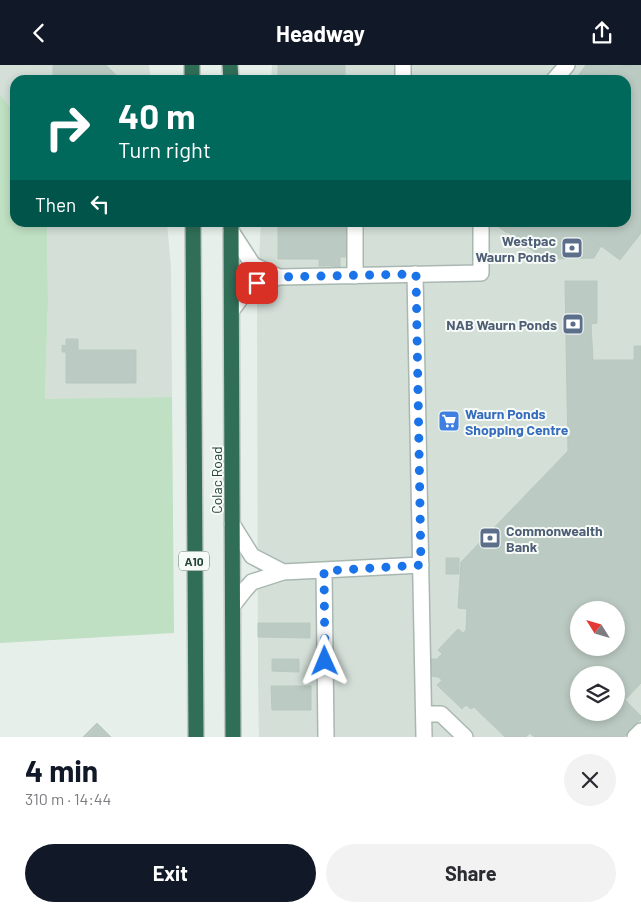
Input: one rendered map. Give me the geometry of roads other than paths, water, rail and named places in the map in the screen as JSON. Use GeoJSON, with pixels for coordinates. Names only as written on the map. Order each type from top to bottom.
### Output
{"type":"FeatureCollection","features":[{"type":"Feature","properties":{"kind":"highway","name":"Colac Road"},"geometry":{"type":"LineString","coordinates":[[193,227],[196,737]]}},
{"type":"Feature","properties":{"kind":"highway","name":"Colac Road"},"geometry":{"type":"LineString","coordinates":[[231,227],[233,737]]}},
{"type":"Feature","properties":{"kind":"lane"},"geometry":{"type":"LineString","coordinates":[[558,75],[567,65]]}},
{"type":"Feature","properties":{"kind":"lane"},"geometry":{"type":"LineString","coordinates":[[231,227],[252,264],[279,277]]}},
{"type":"Feature","properties":{"kind":"lane"},"geometry":{"type":"LineString","coordinates":[[355,227],[355,276]]}},
{"type":"Feature","properties":{"kind":"lane"},"geometry":{"type":"LineString","coordinates":[[232,310],[249,287],[279,277],[481,273],[481,227]]}},
{"type":"Feature","properties":{"kind":"lane"},"geometry":{"type":"LineString","coordinates":[[416,274],[424,737]]}},
{"type":"Feature","properties":{"kind":"lane"},"geometry":{"type":"LineString","coordinates":[[232,524],[252,556],[259,562],[283,572]]}},
{"type":"Feature","properties":{"kind":"lane"},"geometry":{"type":"LineString","coordinates":[[233,605],[252,582],[283,572],[421,565]]}},
{"type":"Feature","properties":{"kind":"lane"},"geometry":{"type":"LineString","coordinates":[[324,571],[326,737]]}},
{"type":"Feature","properties":{"kind":"lane"},"geometry":{"type":"LineString","coordinates":[[424,714],[441,714],[465,737]]}},
{"type":"Feature","properties":{"kind":"lane"},"geometry":{"type":"LineString","coordinates":[[635,737],[641,731]]}},
{"type":"Feature","properties":{"kind":"place","name":"Westpac Waurn Ponds"},"geometry":{"type":"Point","coordinates":[572,248]}},
{"type":"Feature","properties":{"kind":"place","name":"NAB Waurn Ponds"},"geometry":{"type":"Point","coordinates":[573,324]}},
{"type":"Feature","properties":{"kind":"place","name":"Waurn Ponds Shopping Centre"},"geometry":{"type":"Point","coordinates":[449,421]}},
{"type":"Feature","properties":{"kind":"place","name":"Commonwealth Bank"},"geometry":{"type":"Point","coordinates":[490,538]}}]}
